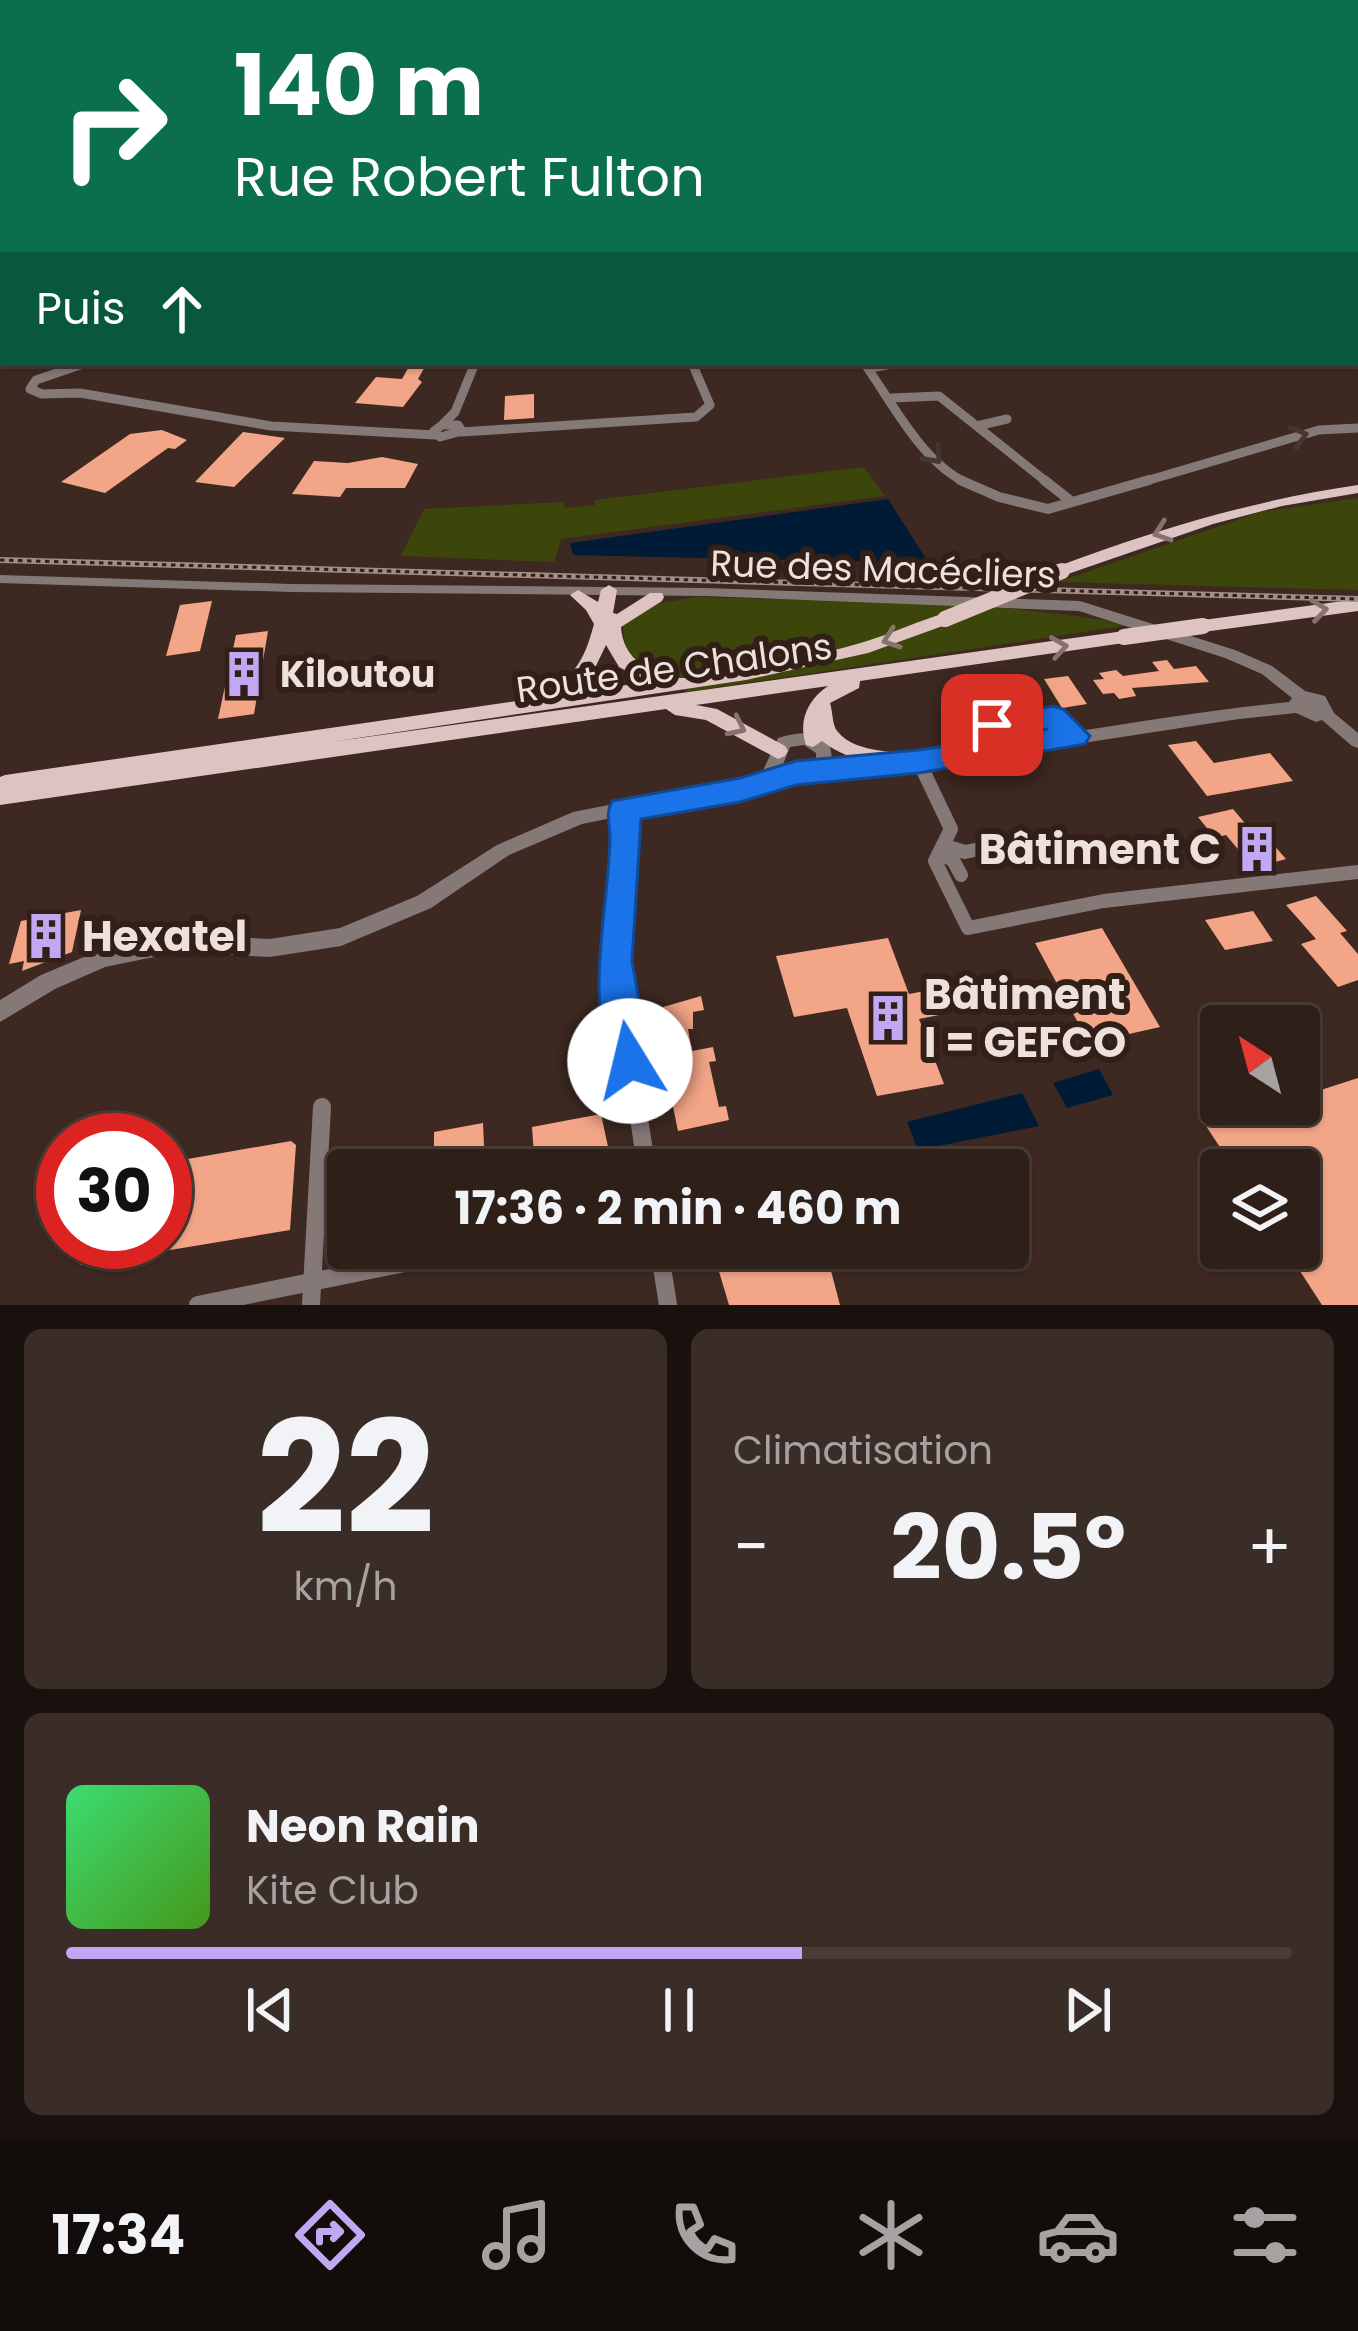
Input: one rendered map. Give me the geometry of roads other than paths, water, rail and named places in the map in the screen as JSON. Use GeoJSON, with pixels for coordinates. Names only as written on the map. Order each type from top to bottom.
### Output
{"type":"FeatureCollection","features":[{"type":"Feature","properties":{"kind":"main road","name":"Route de Chalons"},"geometry":{"type":"LineString","coordinates":[[0,784],[690,684],[868,647],[1188,524],[1282,500],[1358,489]]}},
{"type":"Feature","properties":{"kind":"main road"},"geometry":{"type":"LineString","coordinates":[[516,711],[578,682],[589,669],[607,625],[613,593]]}},
{"type":"Feature","properties":{"kind":"main road"},"geometry":{"type":"LineString","coordinates":[[578,595],[607,625],[613,649],[632,669],[690,684]]}},
{"type":"Feature","properties":{"kind":"main road"},"geometry":{"type":"LineString","coordinates":[[607,625],[656,596]]}},
{"type":"Feature","properties":{"kind":"main road","name":"Route de Chalons"},"geometry":{"type":"LineString","coordinates":[[0,797],[1358,605]]}},
{"type":"Feature","properties":{"kind":"main road"},"geometry":{"type":"LineString","coordinates":[[818,745],[813,712],[830,693],[862,680],[992,657]]}},
{"type":"Feature","properties":{"kind":"main road"},"geometry":{"type":"LineString","coordinates":[[830,693],[822,724],[837,744],[878,757],[919,762]]}},
{"type":"Feature","properties":{"kind":"main road"},"geometry":{"type":"LineString","coordinates":[[610,710],[688,708],[710,713],[778,755]]}},
{"type":"Feature","properties":{"kind":"street"},"geometry":{"type":"LineString","coordinates":[[77,366],[37,380],[30,389],[42,394],[80,393],[272,426],[438,430],[448,438],[459,429],[695,417],[710,405],[693,366]]}},
{"type":"Feature","properties":{"kind":"street"},"geometry":{"type":"LineString","coordinates":[[438,430],[455,412],[474,366]]}},
{"type":"Feature","properties":{"kind":"street"},"geometry":{"type":"LineString","coordinates":[[868,366],[932,456],[952,476],[999,496],[1048,508],[1319,430],[1358,428]]}},
{"type":"Feature","properties":{"kind":"street"},"geometry":{"type":"LineString","coordinates":[[892,398],[939,396],[1072,502]]}},
{"type":"Feature","properties":{"kind":"street"},"geometry":{"type":"LineString","coordinates":[[455,412],[459,429]]}},
{"type":"Feature","properties":{"kind":"street"},"geometry":{"type":"LineString","coordinates":[[977,426],[1007,418]]}},
{"type":"Feature","properties":{"kind":"street","name":"Rue des Macécliers"},"geometry":{"type":"LineString","coordinates":[[0,579],[578,595],[705,592]]}},
{"type":"Feature","properties":{"kind":"street","name":"Rue des Macécliers"},"geometry":{"type":"LineString","coordinates":[[442,591],[705,592],[1080,606],[1267,670],[1301,702],[1324,704],[1325,714],[1358,742]]}},
{"type":"Feature","properties":{"kind":"street"},"geometry":{"type":"LineString","coordinates":[[0,1012],[48,982],[103,958],[178,943],[271,948],[340,937],[424,902],[538,832],[579,817],[740,790],[796,773],[919,762],[1301,702]]}},
{"type":"Feature","properties":{"kind":"street"},"geometry":{"type":"LineString","coordinates":[[992,725],[1053,717],[1075,736]]}},
{"type":"Feature","properties":{"kind":"street"},"geometry":{"type":"LineString","coordinates":[[768,780],[778,755],[792,739],[873,767]]}},
{"type":"Feature","properties":{"kind":"street"},"geometry":{"type":"LineString","coordinates":[[818,745],[826,761],[819,770]]}},
{"type":"Feature","properties":{"kind":"street"},"geometry":{"type":"LineString","coordinates":[[778,755],[796,773]]}},
{"type":"Feature","properties":{"kind":"street"},"geometry":{"type":"LineString","coordinates":[[919,762],[948,818],[944,846],[935,861],[968,928],[1104,901],[1358,872]]}},
{"type":"Feature","properties":{"kind":"street"},"geometry":{"type":"LineString","coordinates":[[623,810],[627,836],[614,961],[644,1149]]}},
{"type":"Feature","properties":{"kind":"street"},"geometry":{"type":"LineString","coordinates":[[944,846],[965,853],[1001,841]]}},
{"type":"Feature","properties":{"kind":"street"},"geometry":{"type":"LineString","coordinates":[[944,846],[961,875]]}},
{"type":"Feature","properties":{"kind":"street"},"geometry":{"type":"LineString","coordinates":[[312,1294],[322,1108]]}},
{"type":"Feature","properties":{"kind":"street"},"geometry":{"type":"LineString","coordinates":[[198,1305],[312,1294],[402,1269]]}},
{"type":"Feature","properties":{"kind":"street"},"geometry":{"type":"LineString","coordinates":[[662,1269],[668,1305]]}},
{"type":"Feature","properties":{"kind":"water"},"geometry":{"type":"Polygon","coordinates":[[[888,499],[925,557],[922,563],[573,555],[570,543],[888,499]]]}},
{"type":"Feature","properties":{"kind":"water"},"geometry":{"type":"Polygon","coordinates":[[[1099,1069],[1113,1095],[1067,1108],[1053,1083],[1099,1069]]]}},
{"type":"Feature","properties":{"kind":"water"},"geometry":{"type":"Polygon","coordinates":[[[1022,1093],[1039,1126],[918,1149],[907,1122],[1022,1093]]]}},
{"type":"Feature","properties":{"kind":"railway"},"geometry":{"type":"LineString","coordinates":[[0,560],[1358,599]]}},
{"type":"Feature","properties":{"kind":"place","name":"Kiloutou"},"geometry":{"type":"Point","coordinates":[244,674]}},
{"type":"Feature","properties":{"kind":"place","name":"Bâtiment C"},"geometry":{"type":"Point","coordinates":[1257,849]}},
{"type":"Feature","properties":{"kind":"place","name":"Hexatel"},"geometry":{"type":"Point","coordinates":[46,936]}},
{"type":"Feature","properties":{"kind":"place","name":"Bâtiment I = GEFCO"},"geometry":{"type":"Point","coordinates":[888,1018]}}]}
